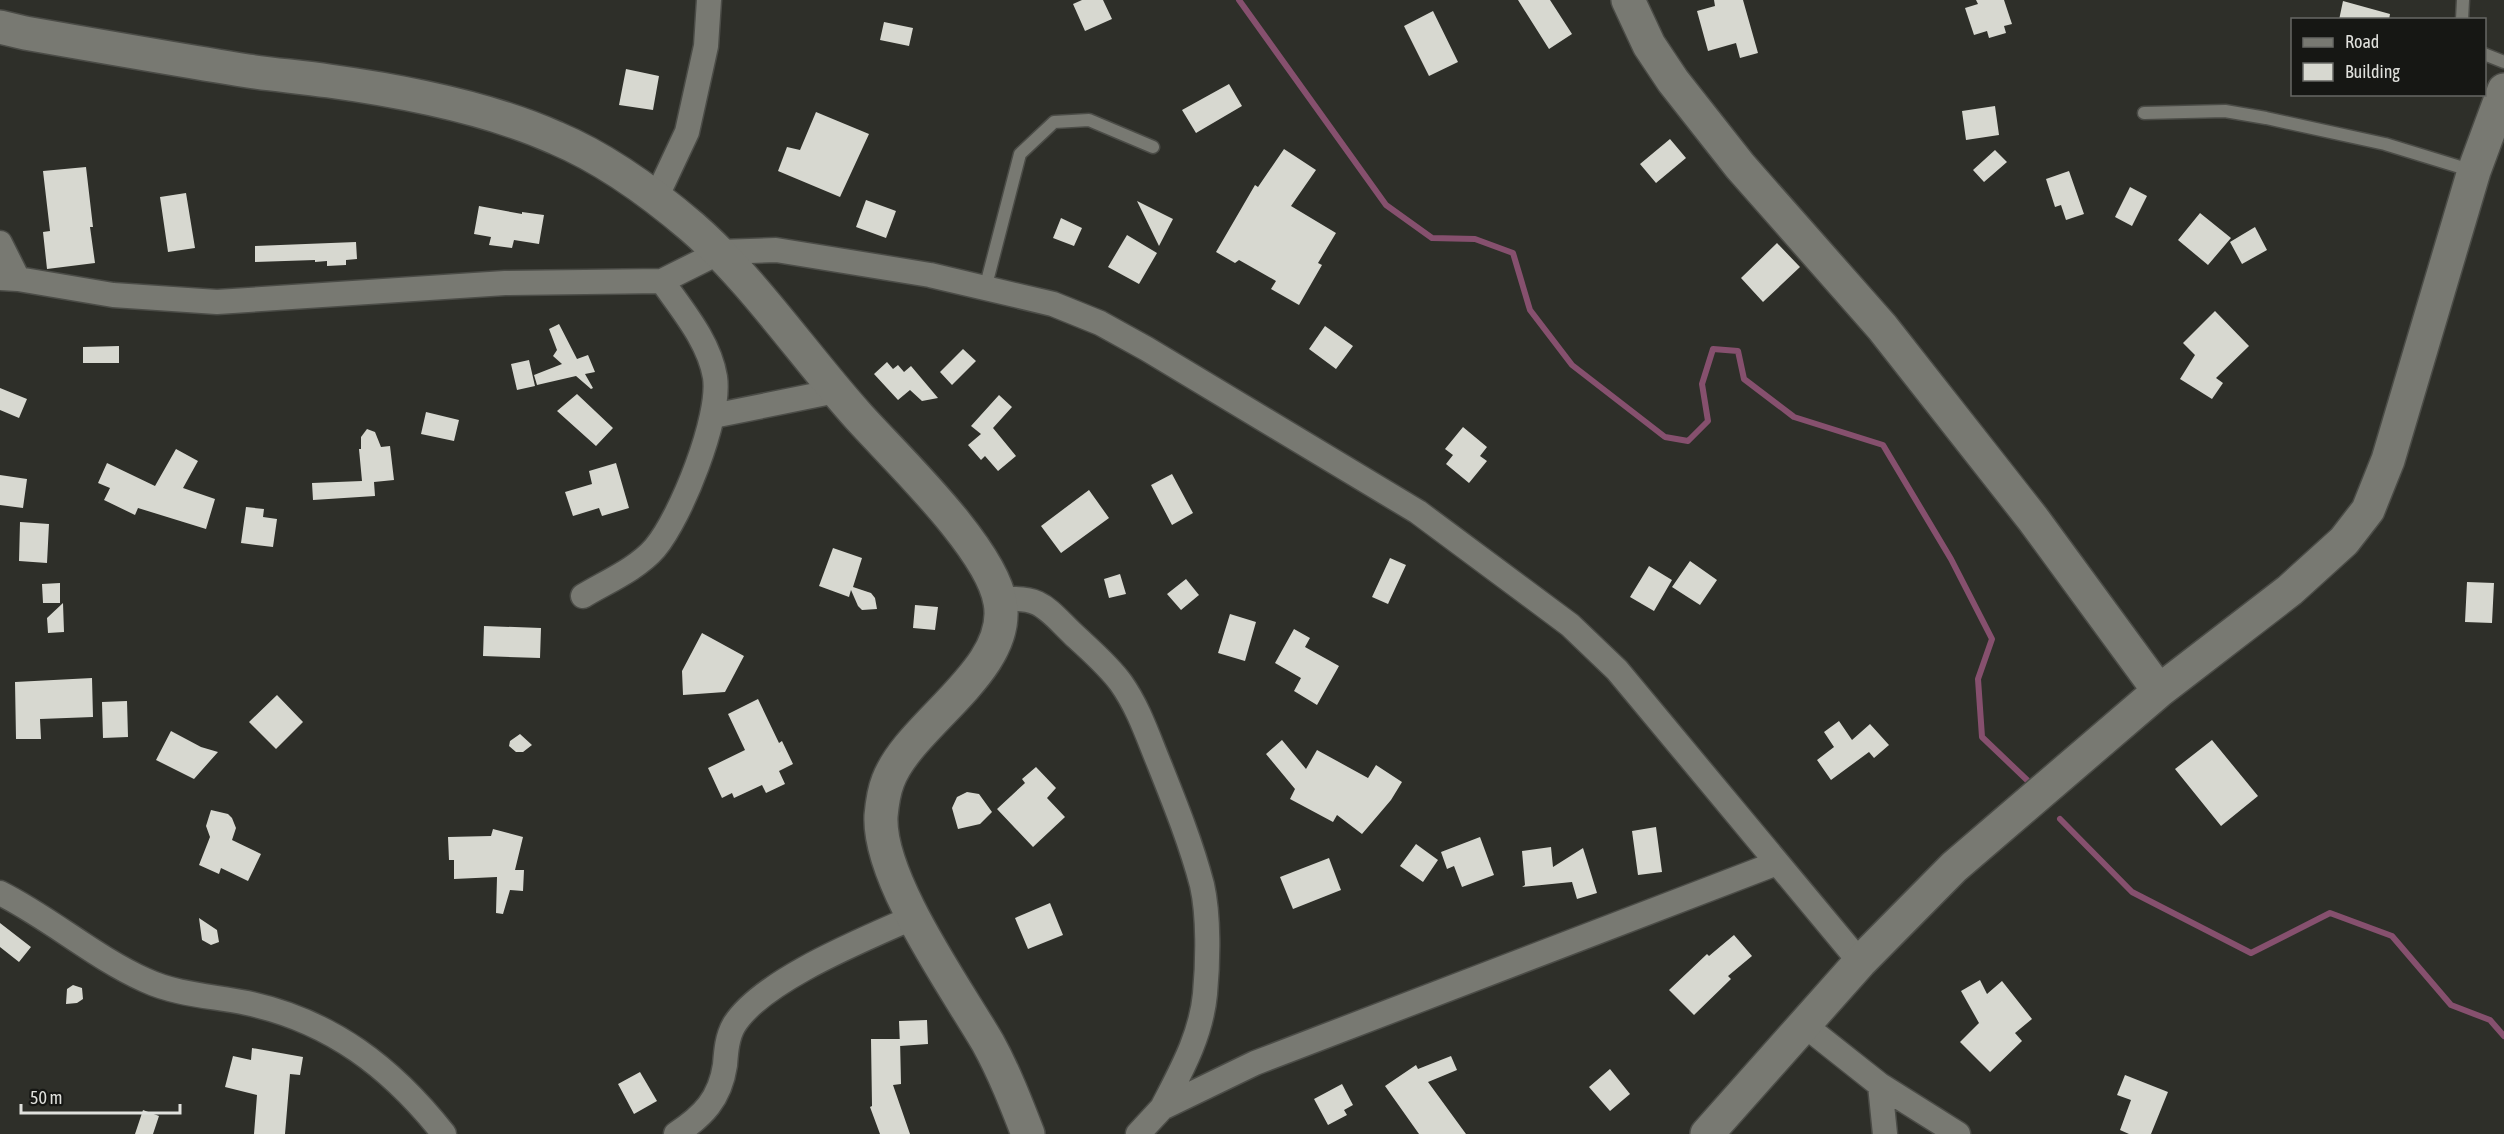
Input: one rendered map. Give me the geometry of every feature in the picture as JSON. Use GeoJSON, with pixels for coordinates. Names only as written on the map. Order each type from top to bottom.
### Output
{"type":"FeatureCollection","features":[{"type":"Feature","properties":{"kind":"street"},"geometry":{"type":"LineString","coordinates":[[656,198],[687,132],[706,46],[709,0]]}},
{"type":"Feature","properties":{"kind":"street"},"geometry":{"type":"LineString","coordinates":[[1628,0],[1649,45],[1673,81],[1740,166],[1881,327],[2033,519],[2159,692]]}},
{"type":"Feature","properties":{"kind":"street"},"geometry":{"type":"LineString","coordinates":[[0,27],[230,68],[331,81],[410,95],[493,116],[560,139],[626,176],[720,252],[836,391],[966,538],[990,573],[1000,600],[1002,617],[986,658],[972,680],[905,752],[888,778],[881,820],[889,862],[914,917],[990,1047],[1010,1088],[1028,1134]]}},
{"type":"Feature","properties":{"kind":"street"},"geometry":{"type":"LineString","coordinates":[[1707,1134],[1860,962],[1954,867],[2159,692],[2321,564],[2344,541],[2368,510],[2388,460],[2474,171],[2504,90]]}},
{"type":"Feature","properties":{"kind":"street"},"geometry":{"type":"LineString","coordinates":[[0,243],[9,278],[113,295],[218,302],[505,283],[662,281],[720,252],[776,250],[930,275],[1053,304],[1100,323],[1138,344],[1418,512],[1570,625],[1617,670],[1860,962]]}},
{"type":"Feature","properties":{"kind":"street"},"geometry":{"type":"LineString","coordinates":[[583,596],[627,570],[654,549],[680,505],[713,416],[715,378],[709,356],[695,328],[662,281]]}},
{"type":"Feature","properties":{"kind":"street"},"geometry":{"type":"LineString","coordinates":[[713,416],[836,391]]}},
{"type":"Feature","properties":{"kind":"street"},"geometry":{"type":"LineString","coordinates":[[1000,600],[1024,598],[1039,603],[1121,683],[1142,721],[1166,781],[1199,876],[1205,910],[1205,994],[1202,1016],[1193,1047],[1162,1108],[1138,1134]]}},
{"type":"Feature","properties":{"kind":"street"},"geometry":{"type":"LineString","coordinates":[[1162,1108],[1202,1087],[1293,1046],[1778,862]]}},
{"type":"Feature","properties":{"kind":"street"},"geometry":{"type":"LineString","coordinates":[[0,893],[145,980],[179,991],[247,1003],[282,1013],[311,1023],[340,1037],[379,1065],[406,1090],[444,1134]]}},
{"type":"Feature","properties":{"kind":"street"},"geometry":{"type":"LineString","coordinates":[[676,1134],[699,1119],[711,1105],[723,1076],[732,1028],[741,1014],[791,978],[842,950],[914,917]]}},
{"type":"Feature","properties":{"kind":"street"},"geometry":{"type":"LineString","coordinates":[[1803,1024],[1880,1085],[1958,1134]]}},
{"type":"Feature","properties":{"kind":"street"},"geometry":{"type":"LineString","coordinates":[[1880,1085],[1885,1134]]}},
{"type":"Feature","properties":{"kind":"lane"},"geometry":{"type":"LineString","coordinates":[[2462,18],[2463,0]]}},
{"type":"Feature","properties":{"kind":"lane"},"geometry":{"type":"LineString","coordinates":[[2486,55],[2504,62]]}},
{"type":"Feature","properties":{"kind":"lane"},"geometry":{"type":"LineString","coordinates":[[2144,112],[2225,111],[2266,118],[2385,144],[2474,171]]}},
{"type":"Feature","properties":{"kind":"lane"},"geometry":{"type":"LineString","coordinates":[[985,289],[1020,154],[1054,122],[1089,120],[1153,147]]}},
{"type":"Feature","properties":{"kind":"building"},"geometry":{"type":"Polygon","coordinates":[[[1082,0],[1103,0],[1112,19],[1085,31],[1073,4],[1082,0]]]}},
{"type":"Feature","properties":{"kind":"building"},"geometry":{"type":"Polygon","coordinates":[[[1518,0],[1550,0],[1572,34],[1549,49],[1518,0]]]}},
{"type":"Feature","properties":{"kind":"building"},"geometry":{"type":"Polygon","coordinates":[[[1714,0],[1743,0],[1758,53],[1740,58],[1736,43],[1708,51],[1697,11],[1715,6],[1714,0]]]}},
{"type":"Feature","properties":{"kind":"building"},"geometry":{"type":"Polygon","coordinates":[[[1976,0],[2004,0],[2012,24],[2004,26],[2006,33],[1989,38],[1987,31],[1974,35],[1965,8],[1978,4],[1976,0]]]}},
{"type":"Feature","properties":{"kind":"building"},"geometry":{"type":"Polygon","coordinates":[[[2343,1],[2390,14],[2389,18],[2339,18],[2343,1]]]}},
{"type":"Feature","properties":{"kind":"building"},"geometry":{"type":"Polygon","coordinates":[[[1433,11],[1458,62],[1429,76],[1404,26],[1433,11]]]}},
{"type":"Feature","properties":{"kind":"building"},"geometry":{"type":"Polygon","coordinates":[[[884,22],[913,28],[909,46],[880,40],[884,22]]]}},
{"type":"Feature","properties":{"kind":"building"},"geometry":{"type":"Polygon","coordinates":[[[626,69],[659,76],[653,110],[619,105],[626,69]]]}},
{"type":"Feature","properties":{"kind":"building"},"geometry":{"type":"Polygon","coordinates":[[[1229,84],[1242,106],[1196,133],[1182,110],[1229,84]]]}},
{"type":"Feature","properties":{"kind":"building"},"geometry":{"type":"Polygon","coordinates":[[[1995,106],[1999,135],[1966,140],[1962,111],[1995,106]]]}},
{"type":"Feature","properties":{"kind":"building"},"geometry":{"type":"Polygon","coordinates":[[[816,112],[869,134],[840,197],[778,171],[787,147],[800,150],[816,112]]]}},
{"type":"Feature","properties":{"kind":"building"},"geometry":{"type":"Polygon","coordinates":[[[1670,139],[1686,158],[1656,183],[1640,164],[1670,139]]]}},
{"type":"Feature","properties":{"kind":"building"},"geometry":{"type":"Polygon","coordinates":[[[1284,149],[1316,170],[1291,206],[1336,233],[1318,263],[1322,265],[1299,305],[1271,289],[1276,281],[1239,260],[1235,263],[1216,252],[1255,185],[1258,187],[1284,149]]]}},
{"type":"Feature","properties":{"kind":"building"},"geometry":{"type":"Polygon","coordinates":[[[1995,150],[2007,162],[1984,182],[1973,170],[1995,150]]]}},
{"type":"Feature","properties":{"kind":"building"},"geometry":{"type":"Polygon","coordinates":[[[86,167],[95,263],[47,269],[43,232],[50,231],[43,171],[86,167]]]}},
{"type":"Feature","properties":{"kind":"building"},"geometry":{"type":"Polygon","coordinates":[[[2069,171],[2084,214],[2066,220],[2061,205],[2055,207],[2046,179],[2069,171]]]}},
{"type":"Feature","properties":{"kind":"building"},"geometry":{"type":"Polygon","coordinates":[[[2130,187],[2147,196],[2132,226],[2115,217],[2130,187]]]}},
{"type":"Feature","properties":{"kind":"building"},"geometry":{"type":"Polygon","coordinates":[[[186,193],[195,248],[168,252],[160,197],[186,193]]]}},
{"type":"Feature","properties":{"kind":"building"},"geometry":{"type":"Polygon","coordinates":[[[866,200],[896,211],[886,238],[856,227],[866,200]]]}},
{"type":"Feature","properties":{"kind":"building"},"geometry":{"type":"Polygon","coordinates":[[[1137,201],[1173,219],[1159,246],[1137,201]]]}},
{"type":"Feature","properties":{"kind":"building"},"geometry":{"type":"Polygon","coordinates":[[[479,206],[522,214],[522,212],[544,215],[539,244],[514,240],[512,248],[489,245],[491,237],[474,234],[479,206]]]}},
{"type":"Feature","properties":{"kind":"building"},"geometry":{"type":"Polygon","coordinates":[[[2200,213],[2231,238],[2208,265],[2178,240],[2200,213]]]}},
{"type":"Feature","properties":{"kind":"building"},"geometry":{"type":"Polygon","coordinates":[[[1061,218],[1082,228],[1074,246],[1053,238],[1061,218]]]}},
{"type":"Feature","properties":{"kind":"building"},"geometry":{"type":"Polygon","coordinates":[[[2255,227],[2267,250],[2242,264],[2230,242],[2255,227]]]}},
{"type":"Feature","properties":{"kind":"building"},"geometry":{"type":"Polygon","coordinates":[[[1127,235],[1157,253],[1139,284],[1108,267],[1127,235]]]}},
{"type":"Feature","properties":{"kind":"building"},"geometry":{"type":"Polygon","coordinates":[[[356,242],[357,259],[346,260],[346,265],[327,266],[327,261],[315,262],[315,260],[255,262],[255,246],[356,242]]]}},
{"type":"Feature","properties":{"kind":"building"},"geometry":{"type":"Polygon","coordinates":[[[1777,243],[1800,267],[1763,302],[1741,278],[1777,243]]]}},
{"type":"Feature","properties":{"kind":"building"},"geometry":{"type":"Polygon","coordinates":[[[2215,311],[2249,346],[2216,378],[2223,383],[2212,399],[2180,379],[2195,355],[2183,343],[2215,311]]]}},
{"type":"Feature","properties":{"kind":"building"},"geometry":{"type":"Polygon","coordinates":[[[559,324],[577,359],[588,355],[595,372],[585,374],[593,388],[591,389],[576,376],[537,385],[534,375],[562,364],[553,356],[557,350],[549,329],[559,324]]]}},
{"type":"Feature","properties":{"kind":"building"},"geometry":{"type":"Polygon","coordinates":[[[1325,326],[1353,346],[1336,369],[1309,349],[1325,326]]]}},
{"type":"Feature","properties":{"kind":"building"},"geometry":{"type":"Polygon","coordinates":[[[119,346],[119,363],[83,363],[83,347],[119,346]]]}},
{"type":"Feature","properties":{"kind":"building"},"geometry":{"type":"Polygon","coordinates":[[[963,349],[976,361],[952,385],[940,372],[963,349]]]}},
{"type":"Feature","properties":{"kind":"building"},"geometry":{"type":"Polygon","coordinates":[[[529,360],[535,386],[517,390],[511,364],[529,360]]]}},
{"type":"Feature","properties":{"kind":"building"},"geometry":{"type":"Polygon","coordinates":[[[887,362],[893,369],[898,365],[904,372],[911,366],[938,398],[922,401],[910,390],[898,400],[874,374],[887,362]]]}},
{"type":"Feature","properties":{"kind":"building"},"geometry":{"type":"Polygon","coordinates":[[[0,388],[27,399],[19,418],[0,410],[0,388]]]}},
{"type":"Feature","properties":{"kind":"building"},"geometry":{"type":"Polygon","coordinates":[[[577,394],[613,428],[596,446],[557,411],[577,394]]]}},
{"type":"Feature","properties":{"kind":"building"},"geometry":{"type":"Polygon","coordinates":[[[999,395],[1012,407],[993,428],[1016,456],[998,471],[985,456],[981,460],[968,445],[981,434],[971,426],[999,395]]]}},
{"type":"Feature","properties":{"kind":"building"},"geometry":{"type":"Polygon","coordinates":[[[426,412],[459,420],[454,441],[421,434],[426,412]]]}},
{"type":"Feature","properties":{"kind":"building"},"geometry":{"type":"Polygon","coordinates":[[[1463,427],[1487,447],[1480,456],[1487,461],[1469,483],[1446,464],[1453,455],[1445,449],[1463,427]]]}},
{"type":"Feature","properties":{"kind":"building"},"geometry":{"type":"Polygon","coordinates":[[[367,429],[375,432],[381,447],[390,446],[394,480],[374,482],[375,496],[313,500],[312,483],[362,481],[359,449],[361,449],[361,437],[367,429]]]}},
{"type":"Feature","properties":{"kind":"building"},"geometry":{"type":"Polygon","coordinates":[[[176,449],[198,461],[183,488],[215,499],[206,529],[138,508],[135,515],[104,500],[110,488],[98,483],[107,463],[155,486],[176,449]]]}},
{"type":"Feature","properties":{"kind":"building"},"geometry":{"type":"Polygon","coordinates":[[[616,463],[629,508],[602,516],[599,508],[573,516],[565,492],[592,484],[589,471],[616,463]]]}},
{"type":"Feature","properties":{"kind":"building"},"geometry":{"type":"Polygon","coordinates":[[[1172,474],[1193,513],[1172,525],[1151,485],[1172,474]]]}},
{"type":"Feature","properties":{"kind":"building"},"geometry":{"type":"Polygon","coordinates":[[[0,475],[27,479],[23,508],[0,505],[0,475]]]}},
{"type":"Feature","properties":{"kind":"building"},"geometry":{"type":"Polygon","coordinates":[[[1089,490],[1109,518],[1061,553],[1041,526],[1089,490]]]}},
{"type":"Feature","properties":{"kind":"building"},"geometry":{"type":"Polygon","coordinates":[[[246,507],[264,509],[263,517],[277,519],[273,547],[241,543],[246,507]]]}},
{"type":"Feature","properties":{"kind":"building"},"geometry":{"type":"Polygon","coordinates":[[[20,522],[49,524],[47,563],[19,561],[20,522]]]}},
{"type":"Feature","properties":{"kind":"building"},"geometry":{"type":"Polygon","coordinates":[[[833,548],[862,558],[853,587],[871,593],[875,598],[877,609],[862,610],[851,590],[849,597],[819,586],[833,548]]]}},
{"type":"Feature","properties":{"kind":"building"},"geometry":{"type":"Polygon","coordinates":[[[1390,558],[1406,565],[1388,604],[1372,597],[1390,558]]]}},
{"type":"Feature","properties":{"kind":"building"},"geometry":{"type":"Polygon","coordinates":[[[1690,561],[1717,580],[1700,605],[1672,587],[1690,561]]]}},
{"type":"Feature","properties":{"kind":"building"},"geometry":{"type":"Polygon","coordinates":[[[1649,566],[1672,580],[1654,611],[1630,597],[1649,566]]]}},
{"type":"Feature","properties":{"kind":"building"},"geometry":{"type":"Polygon","coordinates":[[[1120,574],[1126,594],[1109,598],[1104,579],[1120,574]]]}},
{"type":"Feature","properties":{"kind":"building"},"geometry":{"type":"Polygon","coordinates":[[[1186,579],[1199,595],[1181,610],[1167,594],[1186,579]]]}},
{"type":"Feature","properties":{"kind":"building"},"geometry":{"type":"Polygon","coordinates":[[[2467,582],[2494,583],[2492,623],[2465,622],[2467,582]]]}},
{"type":"Feature","properties":{"kind":"building"},"geometry":{"type":"Polygon","coordinates":[[[60,583],[60,603],[43,603],[42,584],[60,583]]]}},
{"type":"Feature","properties":{"kind":"building"},"geometry":{"type":"Polygon","coordinates":[[[63,603],[64,632],[48,633],[47,618],[63,603]]]}},
{"type":"Feature","properties":{"kind":"building"},"geometry":{"type":"Polygon","coordinates":[[[915,605],[938,607],[935,630],[913,628],[915,605]]]}},
{"type":"Feature","properties":{"kind":"building"},"geometry":{"type":"Polygon","coordinates":[[[1230,614],[1256,622],[1245,661],[1218,653],[1230,614]]]}},
{"type":"Feature","properties":{"kind":"building"},"geometry":{"type":"Polygon","coordinates":[[[484,626],[541,628],[540,658],[483,656],[484,626]]]}},
{"type":"Feature","properties":{"kind":"building"},"geometry":{"type":"Polygon","coordinates":[[[1294,629],[1310,638],[1305,647],[1339,666],[1317,705],[1294,691],[1301,678],[1275,663],[1294,629]]]}},
{"type":"Feature","properties":{"kind":"building"},"geometry":{"type":"Polygon","coordinates":[[[702,633],[744,656],[725,692],[683,695],[682,671],[702,633]]]}},
{"type":"Feature","properties":{"kind":"building"},"geometry":{"type":"Polygon","coordinates":[[[92,678],[93,717],[40,719],[41,739],[16,739],[15,682],[92,678]]]}},
{"type":"Feature","properties":{"kind":"building"},"geometry":{"type":"Polygon","coordinates":[[[277,695],[303,722],[276,749],[249,722],[277,695]]]}},
{"type":"Feature","properties":{"kind":"building"},"geometry":{"type":"Polygon","coordinates":[[[758,699],[779,743],[782,741],[793,764],[779,771],[785,784],[766,793],[762,785],[734,798],[732,793],[722,798],[708,768],[745,750],[728,714],[758,699]]]}},
{"type":"Feature","properties":{"kind":"building"},"geometry":{"type":"Polygon","coordinates":[[[127,701],[128,737],[103,738],[102,702],[127,701]]]}},
{"type":"Feature","properties":{"kind":"building"},"geometry":{"type":"Polygon","coordinates":[[[1839,721],[1852,740],[1870,724],[1889,745],[1874,758],[1869,752],[1831,780],[1817,760],[1834,747],[1824,732],[1839,721]]]}},
{"type":"Feature","properties":{"kind":"building"},"geometry":{"type":"Polygon","coordinates":[[[171,731],[201,747],[218,752],[194,779],[156,760],[171,731]]]}},
{"type":"Feature","properties":{"kind":"building"},"geometry":{"type":"Polygon","coordinates":[[[520,734],[532,745],[523,752],[516,752],[509,746],[510,741],[520,734]]]}},
{"type":"Feature","properties":{"kind":"building"},"geometry":{"type":"Polygon","coordinates":[[[1282,740],[1306,769],[1317,750],[1368,778],[1376,765],[1402,782],[1391,800],[1362,834],[1337,815],[1333,822],[1290,799],[1295,789],[1266,754],[1282,740]]]}},
{"type":"Feature","properties":{"kind":"building"},"geometry":{"type":"Polygon","coordinates":[[[2212,740],[2258,796],[2221,826],[2175,769],[2212,740]]]}},
{"type":"Feature","properties":{"kind":"building"},"geometry":{"type":"Polygon","coordinates":[[[1036,767],[1056,788],[1047,798],[1065,817],[1033,847],[997,809],[1025,783],[1022,779],[1036,767]]]}},
{"type":"Feature","properties":{"kind":"building"},"geometry":{"type":"Polygon","coordinates":[[[967,792],[979,794],[992,812],[980,824],[958,829],[952,808],[957,797],[967,792]]]}},
{"type":"Feature","properties":{"kind":"building"},"geometry":{"type":"Polygon","coordinates":[[[211,810],[228,814],[232,818],[236,828],[232,840],[261,854],[248,881],[221,868],[219,874],[199,865],[210,837],[206,826],[211,810]]]}},
{"type":"Feature","properties":{"kind":"building"},"geometry":{"type":"Polygon","coordinates":[[[1656,827],[1662,872],[1638,875],[1632,831],[1656,827]]]}},
{"type":"Feature","properties":{"kind":"building"},"geometry":{"type":"Polygon","coordinates":[[[493,829],[523,837],[515,870],[524,870],[523,891],[510,890],[503,914],[496,913],[497,877],[454,879],[454,860],[449,860],[448,837],[491,836],[493,829]]]}},
{"type":"Feature","properties":{"kind":"building"},"geometry":{"type":"Polygon","coordinates":[[[1480,837],[1494,875],[1462,887],[1454,866],[1447,869],[1441,852],[1480,837]]]}},
{"type":"Feature","properties":{"kind":"building"},"geometry":{"type":"Polygon","coordinates":[[[1416,844],[1438,860],[1423,882],[1400,866],[1416,844]]]}},
{"type":"Feature","properties":{"kind":"building"},"geometry":{"type":"Polygon","coordinates":[[[1551,847],[1553,867],[1583,848],[1597,893],[1577,899],[1572,882],[1522,887],[1525,885],[1522,851],[1551,847]]]}},
{"type":"Feature","properties":{"kind":"building"},"geometry":{"type":"Polygon","coordinates":[[[1329,858],[1341,890],[1293,909],[1280,877],[1329,858]]]}},
{"type":"Feature","properties":{"kind":"building"},"geometry":{"type":"Polygon","coordinates":[[[1050,903],[1063,935],[1028,949],[1015,918],[1050,903]]]}},
{"type":"Feature","properties":{"kind":"building"},"geometry":{"type":"Polygon","coordinates":[[[199,918],[217,930],[219,942],[211,945],[202,940],[199,918]]]}},
{"type":"Feature","properties":{"kind":"building"},"geometry":{"type":"Polygon","coordinates":[[[0,923],[31,947],[19,962],[0,947],[0,923]]]}},
{"type":"Feature","properties":{"kind":"building"},"geometry":{"type":"Polygon","coordinates":[[[1734,935],[1752,956],[1728,976],[1731,979],[1694,1015],[1669,990],[1707,954],[1709,956],[1734,935]]]}},
{"type":"Feature","properties":{"kind":"building"},"geometry":{"type":"Polygon","coordinates":[[[1980,980],[1987,994],[2002,981],[2032,1019],[2015,1033],[2022,1041],[1990,1072],[1960,1042],[1979,1023],[1961,991],[1980,980]]]}},
{"type":"Feature","properties":{"kind":"building"},"geometry":{"type":"Polygon","coordinates":[[[73,985],[82,988],[83,999],[77,1003],[66,1004],[67,989],[73,985]]]}},
{"type":"Feature","properties":{"kind":"building"},"geometry":{"type":"Polygon","coordinates":[[[927,1020],[928,1044],[900,1046],[899,1021],[927,1020]]]}},
{"type":"Feature","properties":{"kind":"building"},"geometry":{"type":"Polygon","coordinates":[[[871,1039],[900,1039],[901,1084],[893,1085],[910,1134],[880,1134],[870,1107],[872,1106],[871,1039]]]}},
{"type":"Feature","properties":{"kind":"building"},"geometry":{"type":"Polygon","coordinates":[[[252,1048],[303,1057],[300,1075],[290,1074],[285,1134],[254,1134],[257,1095],[225,1087],[233,1056],[251,1060],[252,1048]]]}},
{"type":"Feature","properties":{"kind":"building"},"geometry":{"type":"Polygon","coordinates":[[[1451,1056],[1457,1070],[1428,1082],[1466,1134],[1419,1134],[1385,1086],[1416,1065],[1418,1069],[1451,1056]]]}},
{"type":"Feature","properties":{"kind":"building"},"geometry":{"type":"Polygon","coordinates":[[[1610,1069],[1630,1094],[1610,1111],[1589,1087],[1610,1069]]]}},
{"type":"Feature","properties":{"kind":"building"},"geometry":{"type":"Polygon","coordinates":[[[640,1072],[657,1101],[634,1114],[618,1084],[640,1072]]]}},
{"type":"Feature","properties":{"kind":"building"},"geometry":{"type":"Polygon","coordinates":[[[2125,1075],[2168,1092],[2151,1134],[2129,1134],[2120,1130],[2131,1100],[2117,1095],[2125,1075]]]}},
{"type":"Feature","properties":{"kind":"building"},"geometry":{"type":"Polygon","coordinates":[[[1342,1084],[1353,1105],[1344,1110],[1347,1115],[1328,1125],[1314,1099],[1342,1084]]]}},
{"type":"Feature","properties":{"kind":"building"},"geometry":{"type":"Polygon","coordinates":[[[143,1110],[159,1116],[153,1134],[135,1134],[143,1110]]]}},
{"type":"Feature","properties":{"kind":"waterway"},"geometry":{"type":"LineString","coordinates":[[1239,0],[1386,205],[1432,238],[1475,239],[1513,253],[1530,310],[1572,365],[1665,437],[1688,441],[1708,421],[1702,384],[1713,349],[1738,351],[1744,379],[1794,417],[1883,445],[1951,559],[1992,639],[1978,679],[1982,737],[2027,780]]}},
{"type":"Feature","properties":{"kind":"waterway"},"geometry":{"type":"LineString","coordinates":[[2060,819],[2132,892],[2251,953],[2330,913],[2392,936],[2451,1005],[2490,1020],[2504,1036]]}}]}
